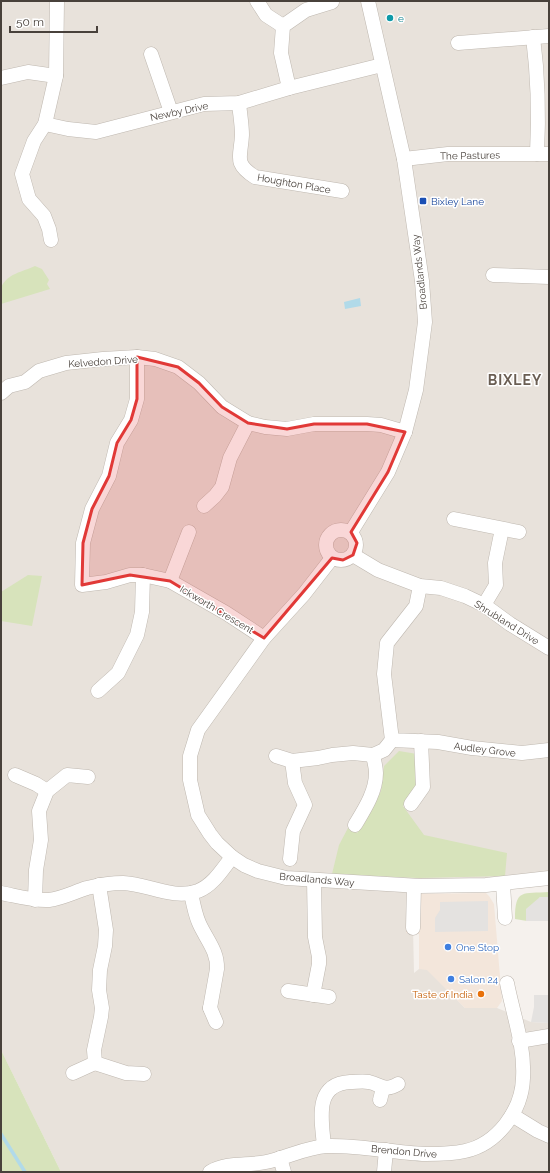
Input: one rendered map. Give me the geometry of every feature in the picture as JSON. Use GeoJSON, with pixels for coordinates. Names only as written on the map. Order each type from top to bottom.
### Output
{"type":"FeatureCollection","features":[{"type":"Feature","properties":{"kind":"street"},"geometry":{"type":"LineString","coordinates":[[51,240],[50,229],[44,216],[29,199],[22,174],[34,141],[45,124],[56,76],[58,1]]}},
{"type":"Feature","properties":{"kind":"street"},"geometry":{"type":"LineString","coordinates":[[257,1],[266,15],[283,26]]}},
{"type":"Feature","properties":{"kind":"street","name":"Broadlands Way"},"geometry":{"type":"LineString","coordinates":[[351,532],[388,472],[405,432],[416,390],[424,322],[422,281],[404,159],[368,1]]}},
{"type":"Feature","properties":{"kind":"street"},"geometry":{"type":"LineString","coordinates":[[283,26],[306,10],[332,2]]}},
{"type":"Feature","properties":{"kind":"street"},"geometry":{"type":"LineString","coordinates":[[283,26],[281,53],[289,88]]}},
{"type":"Feature","properties":{"kind":"street"},"geometry":{"type":"LineString","coordinates":[[458,42],[549,36]]}},
{"type":"Feature","properties":{"kind":"street","name":"The Pastures"},"geometry":{"type":"LineString","coordinates":[[404,159],[448,154],[543,154],[538,125],[537,71],[533,37]]}},
{"type":"Feature","properties":{"kind":"street"},"geometry":{"type":"LineString","coordinates":[[152,54],[171,112]]}},
{"type":"Feature","properties":{"kind":"street","name":"Newby Drive"},"geometry":{"type":"LineString","coordinates":[[45,124],[68,129],[96,132],[204,104],[239,103],[289,88],[382,65]]}},
{"type":"Feature","properties":{"kind":"street"},"geometry":{"type":"LineString","coordinates":[[1,78],[28,72],[56,76]]}},
{"type":"Feature","properties":{"kind":"street","name":"Houghton Place"},"geometry":{"type":"LineString","coordinates":[[239,103],[242,135],[239,159],[245,171],[255,177],[342,191]]}},
{"type":"Feature","properties":{"kind":"street"},"geometry":{"type":"LineString","coordinates":[[493,276],[549,277]]}},
{"type":"Feature","properties":{"kind":"street","name":"Kelvedon Drive"},"geometry":{"type":"LineString","coordinates":[[1,393],[9,386],[26,382],[39,371],[66,362],[138,357],[155,360],[178,367],[199,383],[222,407],[248,423],[265,427],[287,429],[314,424],[367,424],[381,425],[405,432]]}},
{"type":"Feature","properties":{"kind":"street","name":"Ickworth Crescent"},"geometry":{"type":"LineString","coordinates":[[138,357],[137,399],[131,420],[117,443],[109,476],[92,509],[83,543],[82,585],[106,582],[130,575],[143,574],[170,581],[226,613],[264,638]]}},
{"type":"Feature","properties":{"kind":"street"},"geometry":{"type":"LineString","coordinates":[[204,506],[222,487],[230,458],[248,423]]}},
{"type":"Feature","properties":{"kind":"street"},"geometry":{"type":"LineString","coordinates":[[454,519],[519,532]]}},
{"type":"Feature","properties":{"kind":"street"},"geometry":{"type":"LineString","coordinates":[[484,606],[496,585],[495,563],[502,529]]}},
{"type":"Feature","properties":{"kind":"street"},"geometry":{"type":"LineString","coordinates":[[338,530],[351,532],[356,543],[356,549],[353,555],[343,560],[332,558],[326,548],[328,536],[338,530]]}},
{"type":"Feature","properties":{"kind":"street","name":"Ickworth Crescent"},"geometry":{"type":"LineString","coordinates":[[170,581],[188,532]]}},
{"type":"Feature","properties":{"kind":"street","name":"Shrubland Drive"},"geometry":{"type":"LineString","coordinates":[[353,555],[378,570],[420,586],[441,588],[465,596],[484,606],[549,648]]}},
{"type":"Feature","properties":{"kind":"street","name":"Broadlands Way"},"geometry":{"type":"LineString","coordinates":[[332,558],[304,594],[264,638],[198,730],[190,756],[190,780],[198,815],[203,824],[213,838],[232,857],[244,865],[258,871],[286,878],[414,886],[503,884],[549,878]]}},
{"type":"Feature","properties":{"kind":"street"},"geometry":{"type":"LineString","coordinates":[[98,691],[118,673],[137,636],[142,612],[143,574]]}},
{"type":"Feature","properties":{"kind":"street"},"geometry":{"type":"LineString","coordinates":[[276,756],[292,761],[318,758],[332,754],[353,753],[373,755],[384,750],[392,740],[384,674],[388,643],[416,606],[420,586]]}},
{"type":"Feature","properties":{"kind":"street","name":"Audley Grove"},"geometry":{"type":"LineString","coordinates":[[392,740],[438,742],[472,748],[522,753],[549,750]]}},
{"type":"Feature","properties":{"kind":"street"},"geometry":{"type":"LineString","coordinates":[[411,804],[423,787],[421,741]]}},
{"type":"Feature","properties":{"kind":"street"},"geometry":{"type":"LineString","coordinates":[[354,825],[364,810],[372,792],[376,774],[373,755]]}},
{"type":"Feature","properties":{"kind":"street"},"geometry":{"type":"LineString","coordinates":[[290,859],[293,831],[305,805],[295,783],[292,761]]}},
{"type":"Feature","properties":{"kind":"street"},"geometry":{"type":"LineString","coordinates":[[15,775],[36,784],[47,791]]}},
{"type":"Feature","properties":{"kind":"street"},"geometry":{"type":"LineString","coordinates":[[35,900],[36,870],[41,840],[39,811],[47,791],[67,775],[88,777]]}},
{"type":"Feature","properties":{"kind":"street"},"geometry":{"type":"LineString","coordinates":[[1,893],[35,900],[61,897],[99,885],[125,883],[164,892],[191,893],[213,882],[232,857]]}},
{"type":"Feature","properties":{"kind":"street"},"geometry":{"type":"LineString","coordinates":[[313,995],[319,964],[315,937],[314,880]]}},
{"type":"Feature","properties":{"kind":"street"},"geometry":{"type":"LineString","coordinates":[[503,884],[505,918]]}},
{"type":"Feature","properties":{"kind":"street"},"geometry":{"type":"LineString","coordinates":[[95,1063],[94,1050],[102,1012],[99,976],[105,946],[106,930],[99,885]]}},
{"type":"Feature","properties":{"kind":"street"},"geometry":{"type":"LineString","coordinates":[[413,928],[414,886]]}},
{"type":"Feature","properties":{"kind":"street"},"geometry":{"type":"LineString","coordinates":[[191,893],[198,922],[213,948],[218,963],[204,1008],[216,1022]]}},
{"type":"Feature","properties":{"kind":"street","name":"Brendon Drive"},"geometry":{"type":"LineString","coordinates":[[210,1172],[230,1165],[254,1164],[324,1146],[351,1146],[424,1154],[450,1154],[478,1147],[495,1135],[505,1125],[512,1115],[520,1098],[523,1078],[520,1041],[507,983]]}},
{"type":"Feature","properties":{"kind":"street"},"geometry":{"type":"LineString","coordinates":[[288,991],[329,997]]}},
{"type":"Feature","properties":{"kind":"street"},"geometry":{"type":"LineString","coordinates":[[520,1041],[549,1036]]}},
{"type":"Feature","properties":{"kind":"street"},"geometry":{"type":"LineString","coordinates":[[73,1073],[95,1063],[126,1073],[148,1076]]}},
{"type":"Feature","properties":{"kind":"street"},"geometry":{"type":"LineString","coordinates":[[324,1146],[321,1113],[322,1103],[326,1093],[339,1084],[346,1082],[369,1082],[381,1094],[398,1084]]}},
{"type":"Feature","properties":{"kind":"street"},"geometry":{"type":"LineString","coordinates":[[512,1115],[549,1136]]}},
{"type":"Feature","properties":{"kind":"street"},"geometry":{"type":"LineString","coordinates":[[384,1172],[386,1150]]}},
{"type":"Feature","properties":{"kind":"street"},"geometry":{"type":"LineString","coordinates":[[280,1158],[284,1172]]}},
{"type":"Feature","properties":{"kind":"highlighted area"},"geometry":{"type":"Polygon","coordinates":[[[137,357],[178,367],[199,383],[222,407],[248,423],[287,429],[314,424],[367,424],[405,432],[388,472],[351,532],[357,543],[353,555],[343,560],[332,558],[264,638],[170,581],[130,575],[82,585],[83,543],[92,509],[109,476],[117,443],[131,420],[137,399],[137,357]]]}},
{"type":"Feature","properties":{"kind":"shaded area"},"geometry":{"type":"Polygon","coordinates":[[[1,1],[549,1],[549,878],[414,886],[413,928],[414,973],[419,969],[427,969],[465,1008],[497,1008],[531,1022],[549,1023],[549,1172],[61,1172],[1,1050],[1,1]]]}},
{"type":"Feature","properties":{"kind":"shaded area"},"geometry":{"type":"Polygon","coordinates":[[[486,893],[494,904],[502,1001],[497,1008],[465,1008],[427,970],[419,969],[419,934],[406,933],[406,894],[486,893]]]}},
{"type":"Feature","properties":{"kind":"shaded area"},"geometry":{"type":"Polygon","coordinates":[[[540,897],[549,897],[549,921],[526,921],[526,909],[540,897]]]}},
{"type":"Feature","properties":{"kind":"shaded area"},"geometry":{"type":"Polygon","coordinates":[[[488,901],[488,931],[435,932],[435,918],[440,910],[440,902],[488,901]]]}},
{"type":"Feature","properties":{"kind":"shaded area"},"geometry":{"type":"Polygon","coordinates":[[[534,995],[549,995],[549,1023],[531,1022],[534,1007],[534,995]]]}},
{"type":"Feature","properties":{"kind":"green space"},"geometry":{"type":"Polygon","coordinates":[[[35,266],[42,269],[49,280],[47,284],[50,289],[1,304],[1,288],[7,279],[35,266]]]}},
{"type":"Feature","properties":{"kind":"green space"},"geometry":{"type":"Polygon","coordinates":[[[28,575],[42,576],[32,626],[1,621],[1,592],[28,575]]]}},
{"type":"Feature","properties":{"kind":"green space"},"geometry":{"type":"Polygon","coordinates":[[[399,751],[417,754],[417,785],[403,806],[424,835],[507,853],[505,876],[418,878],[332,874],[339,845],[348,828],[357,833],[381,791],[384,766],[399,751]]]}},
{"type":"Feature","properties":{"kind":"green space"},"geometry":{"type":"Polygon","coordinates":[[[549,892],[549,897],[540,897],[527,921],[515,919],[515,909],[519,897],[527,893],[549,892]]]}},
{"type":"Feature","properties":{"kind":"green space"},"geometry":{"type":"Polygon","coordinates":[[[1,1050],[61,1172],[1,1172],[1,1050]]]}},
{"type":"Feature","properties":{"kind":"water"},"geometry":{"type":"Polygon","coordinates":[[[360,298],[361,306],[345,309],[344,302],[360,298]]]}},
{"type":"Feature","properties":{"kind":"waterway"},"geometry":{"type":"LineString","coordinates":[[1,1134],[25,1172]]}},
{"type":"Feature","properties":{"kind":"place","name":"e"},"geometry":{"type":"Point","coordinates":[390,18]}},
{"type":"Feature","properties":{"kind":"place","name":"Bixley Lane"},"geometry":{"type":"Point","coordinates":[423,201]}},
{"type":"Feature","properties":{"kind":"place","name":"One Stop"},"geometry":{"type":"Point","coordinates":[448,947]}},
{"type":"Feature","properties":{"kind":"place","name":"Salon 24"},"geometry":{"type":"Point","coordinates":[451,979]}},
{"type":"Feature","properties":{"kind":"place","name":"Taste of India"},"geometry":{"type":"Point","coordinates":[481,994]}},
{"type":"Feature","properties":{"kind":"district","name":"BIXLEY"},"geometry":{"type":"Point","coordinates":[515,380]}}]}
